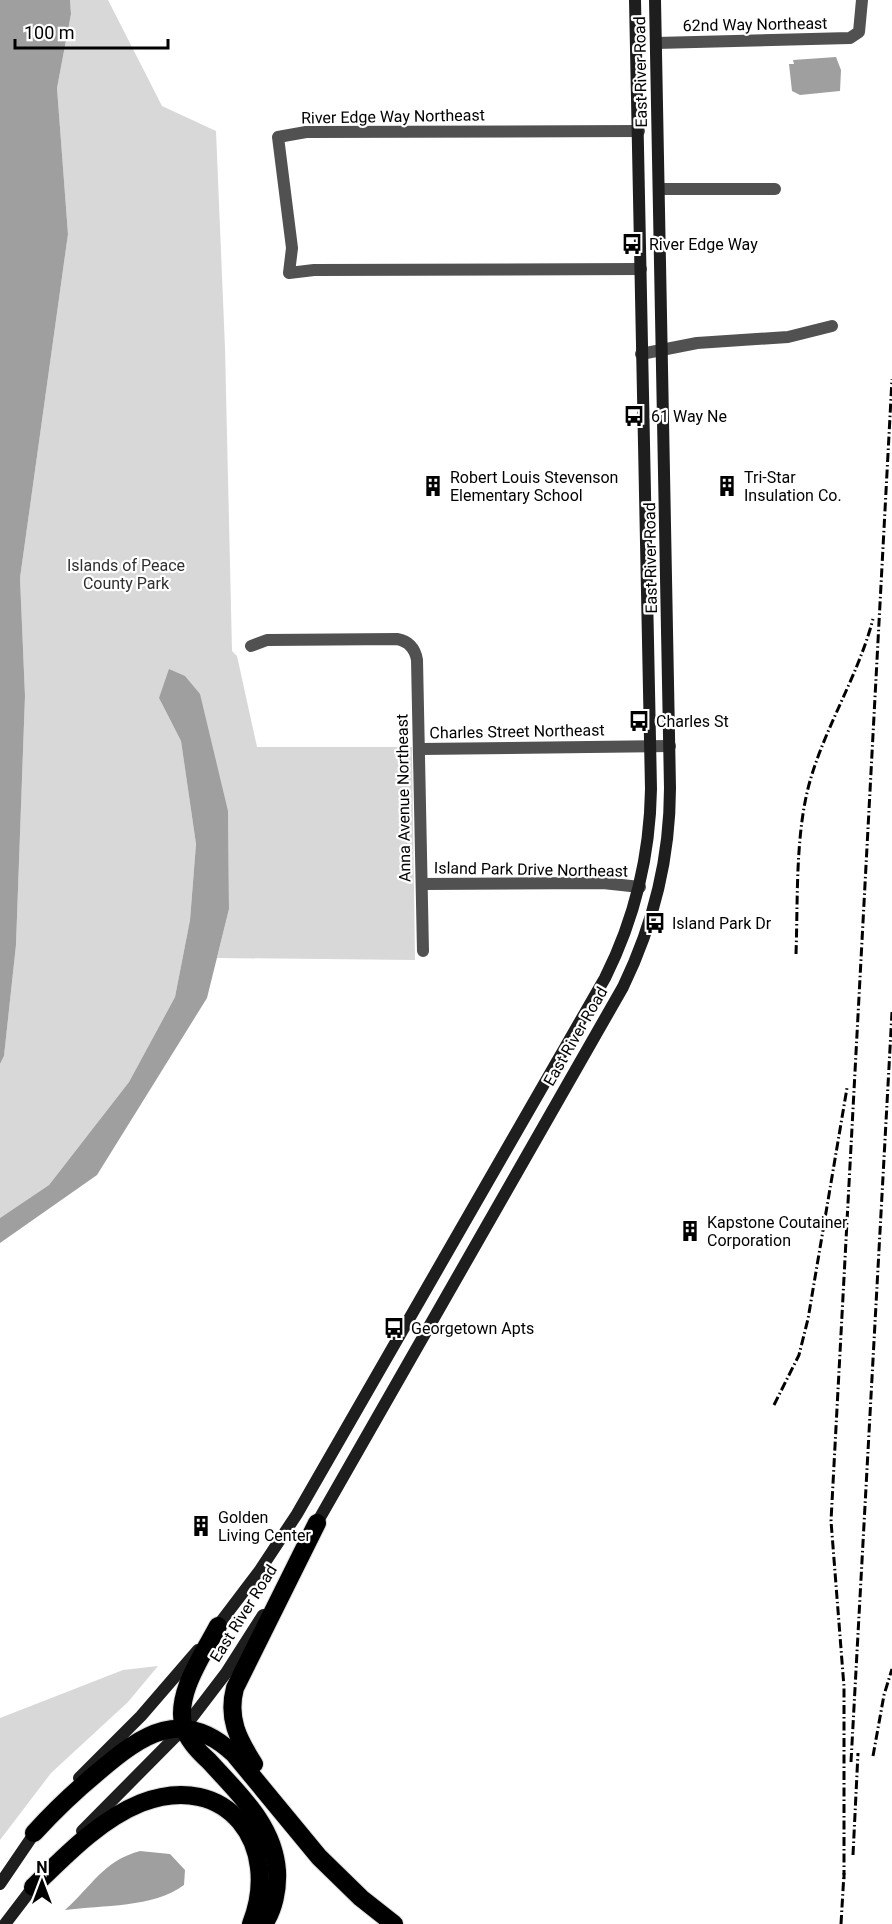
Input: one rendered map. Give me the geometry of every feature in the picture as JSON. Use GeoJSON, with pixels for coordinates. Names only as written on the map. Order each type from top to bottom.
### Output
{"type":"FeatureCollection","features":[{"type":"Feature","properties":{"kind":"highway"},"geometry":{"type":"LineString","coordinates":[[288,1819],[241,1743],[232,1719],[231,1704],[239,1677],[317,1523]]}},
{"type":"Feature","properties":{"kind":"highway"},"geometry":{"type":"LineString","coordinates":[[218,1626],[186,1693],[184,1728],[197,1748],[251,1808],[270,1837],[275,1855],[277,1886],[272,1908],[264,1924]]}},
{"type":"Feature","properties":{"kind":"highway"},"geometry":{"type":"LineString","coordinates":[[34,1833],[66,1800],[128,1748],[155,1732],[184,1728],[204,1732],[225,1745],[241,1761],[340,1878],[394,1924]]}},
{"type":"Feature","properties":{"kind":"highway"},"geometry":{"type":"LineString","coordinates":[[33,1887],[73,1848],[125,1811],[168,1796],[197,1798],[220,1805],[232,1815],[255,1846],[261,1885],[251,1924]]}},
{"type":"Feature","properties":{"kind":"main road","name":"East River Road"},"geometry":{"type":"LineString","coordinates":[[0,1884],[34,1833],[66,1792],[141,1716],[218,1626],[260,1570],[295,1516],[620,948],[648,851],[651,814],[641,354],[639,131],[634,0]]}},
{"type":"Feature","properties":{"kind":"main road","name":"East River Road"},"geometry":{"type":"LineString","coordinates":[[5,1924],[72,1841],[184,1728],[233,1662],[317,1523],[623,987],[639,954],[661,888],[670,817],[655,0]]}},
{"type":"Feature","properties":{"kind":"street","name":"62nd Way Northeast"},"geometry":{"type":"LineString","coordinates":[[656,43],[856,36],[861,24],[862,0]]}},
{"type":"Feature","properties":{"kind":"street","name":"River Edge Way Northeast"},"geometry":{"type":"LineString","coordinates":[[639,131],[306,132],[278,137],[292,248],[288,273],[314,270],[641,269]]}},
{"type":"Feature","properties":{"kind":"street"},"geometry":{"type":"LineString","coordinates":[[659,189],[775,189]]}},
{"type":"Feature","properties":{"kind":"street"},"geometry":{"type":"LineString","coordinates":[[641,354],[697,343],[788,337],[832,326]]}},
{"type":"Feature","properties":{"kind":"street","name":"Anna Avenue Northeast"},"geometry":{"type":"LineString","coordinates":[[251,646],[267,640],[397,639],[411,646],[417,660],[423,951]]}},
{"type":"Feature","properties":{"kind":"street","name":"Charles Street Northeast"},"geometry":{"type":"LineString","coordinates":[[420,749],[670,746]]}},
{"type":"Feature","properties":{"kind":"street","name":"Island Park Drive Northeast"},"geometry":{"type":"LineString","coordinates":[[422,885],[603,883],[639,887]]}},
{"type":"Feature","properties":{"kind":"green space","name":"Islands of Peace County Park"},"geometry":{"type":"Polygon","coordinates":[[[70,0],[108,0],[162,106],[216,131],[225,348],[232,651],[237,656],[257,747],[412,747],[415,960],[217,958],[229,909],[228,811],[159,698],[181,741],[196,844],[190,920],[175,997],[129,1082],[49,1185],[0,1218],[0,1064],[4,1056],[16,945],[25,696],[20,578],[68,234],[57,88],[71,14],[70,0]]]}},
{"type":"Feature","properties":{"kind":"green space"},"geometry":{"type":"Polygon","coordinates":[[[158,1666],[128,1702],[51,1773],[0,1840],[0,1718],[123,1670],[158,1666]]]}},
{"type":"Feature","properties":{"kind":"shaded area"},"geometry":{"type":"Polygon","coordinates":[[[0,0],[70,0],[71,14],[57,88],[68,234],[20,578],[25,696],[16,945],[4,1056],[0,1064],[0,0]]]}},
{"type":"Feature","properties":{"kind":"shaded area"},"geometry":{"type":"Polygon","coordinates":[[[836,57],[841,70],[840,91],[800,95],[792,91],[789,64],[794,64],[793,60],[836,57]]]}},
{"type":"Feature","properties":{"kind":"shaded area"},"geometry":{"type":"Polygon","coordinates":[[[169,669],[185,676],[200,694],[228,811],[229,909],[207,998],[97,1175],[0,1243],[0,1218],[49,1185],[129,1082],[175,997],[190,920],[196,844],[181,741],[159,698],[169,669]]]}},
{"type":"Feature","properties":{"kind":"shaded area"},"geometry":{"type":"Polygon","coordinates":[[[140,1851],[170,1854],[185,1870],[184,1885],[158,1898],[143,1902],[65,1910],[107,1868],[127,1855],[140,1851]]]}},
{"type":"Feature","properties":{"kind":"railway"},"geometry":{"type":"LineString","coordinates":[[844,1879],[844,1687],[831,1521],[892,379]]}},
{"type":"Feature","properties":{"kind":"railway"},"geometry":{"type":"LineString","coordinates":[[796,954],[798,867],[805,801],[824,740],[859,660],[873,619]]}},
{"type":"Feature","properties":{"kind":"railway"},"geometry":{"type":"LineString","coordinates":[[851,1762],[892,1012]]}},
{"type":"Feature","properties":{"kind":"railway"},"geometry":{"type":"LineString","coordinates":[[774,1405],[799,1355],[808,1319],[847,1088]]}},
{"type":"Feature","properties":{"kind":"railway"},"geometry":{"type":"LineString","coordinates":[[873,1756],[884,1695],[892,1669]]}},
{"type":"Feature","properties":{"kind":"railway"},"geometry":{"type":"LineString","coordinates":[[853,1855],[858,1753]]}},
{"type":"Feature","properties":{"kind":"railway"},"geometry":{"type":"LineString","coordinates":[[841,1924],[844,1873]]}},
{"type":"Feature","properties":{"kind":"place","name":"River Edge Way"},"geometry":{"type":"Point","coordinates":[632,244]}},
{"type":"Feature","properties":{"kind":"place","name":"61 Way Ne"},"geometry":{"type":"Point","coordinates":[634,416]}},
{"type":"Feature","properties":{"kind":"place","name":"Robert Louis Stevenson Elementary School"},"geometry":{"type":"Point","coordinates":[433,486]}},
{"type":"Feature","properties":{"kind":"place","name":"Tri-Star Insulation Co."},"geometry":{"type":"Point","coordinates":[727,486]}},
{"type":"Feature","properties":{"kind":"place","name":"Charles St"},"geometry":{"type":"Point","coordinates":[639,721]}},
{"type":"Feature","properties":{"kind":"place","name":"Island Park Dr"},"geometry":{"type":"Point","coordinates":[655,923]}},
{"type":"Feature","properties":{"kind":"place","name":"Kapstone Coutainer Corporation"},"geometry":{"type":"Point","coordinates":[690,1231]}},
{"type":"Feature","properties":{"kind":"place","name":"Georgetown Apts"},"geometry":{"type":"Point","coordinates":[394,1328]}},
{"type":"Feature","properties":{"kind":"place","name":"Golden Living Center"},"geometry":{"type":"Point","coordinates":[201,1526]}}]}
